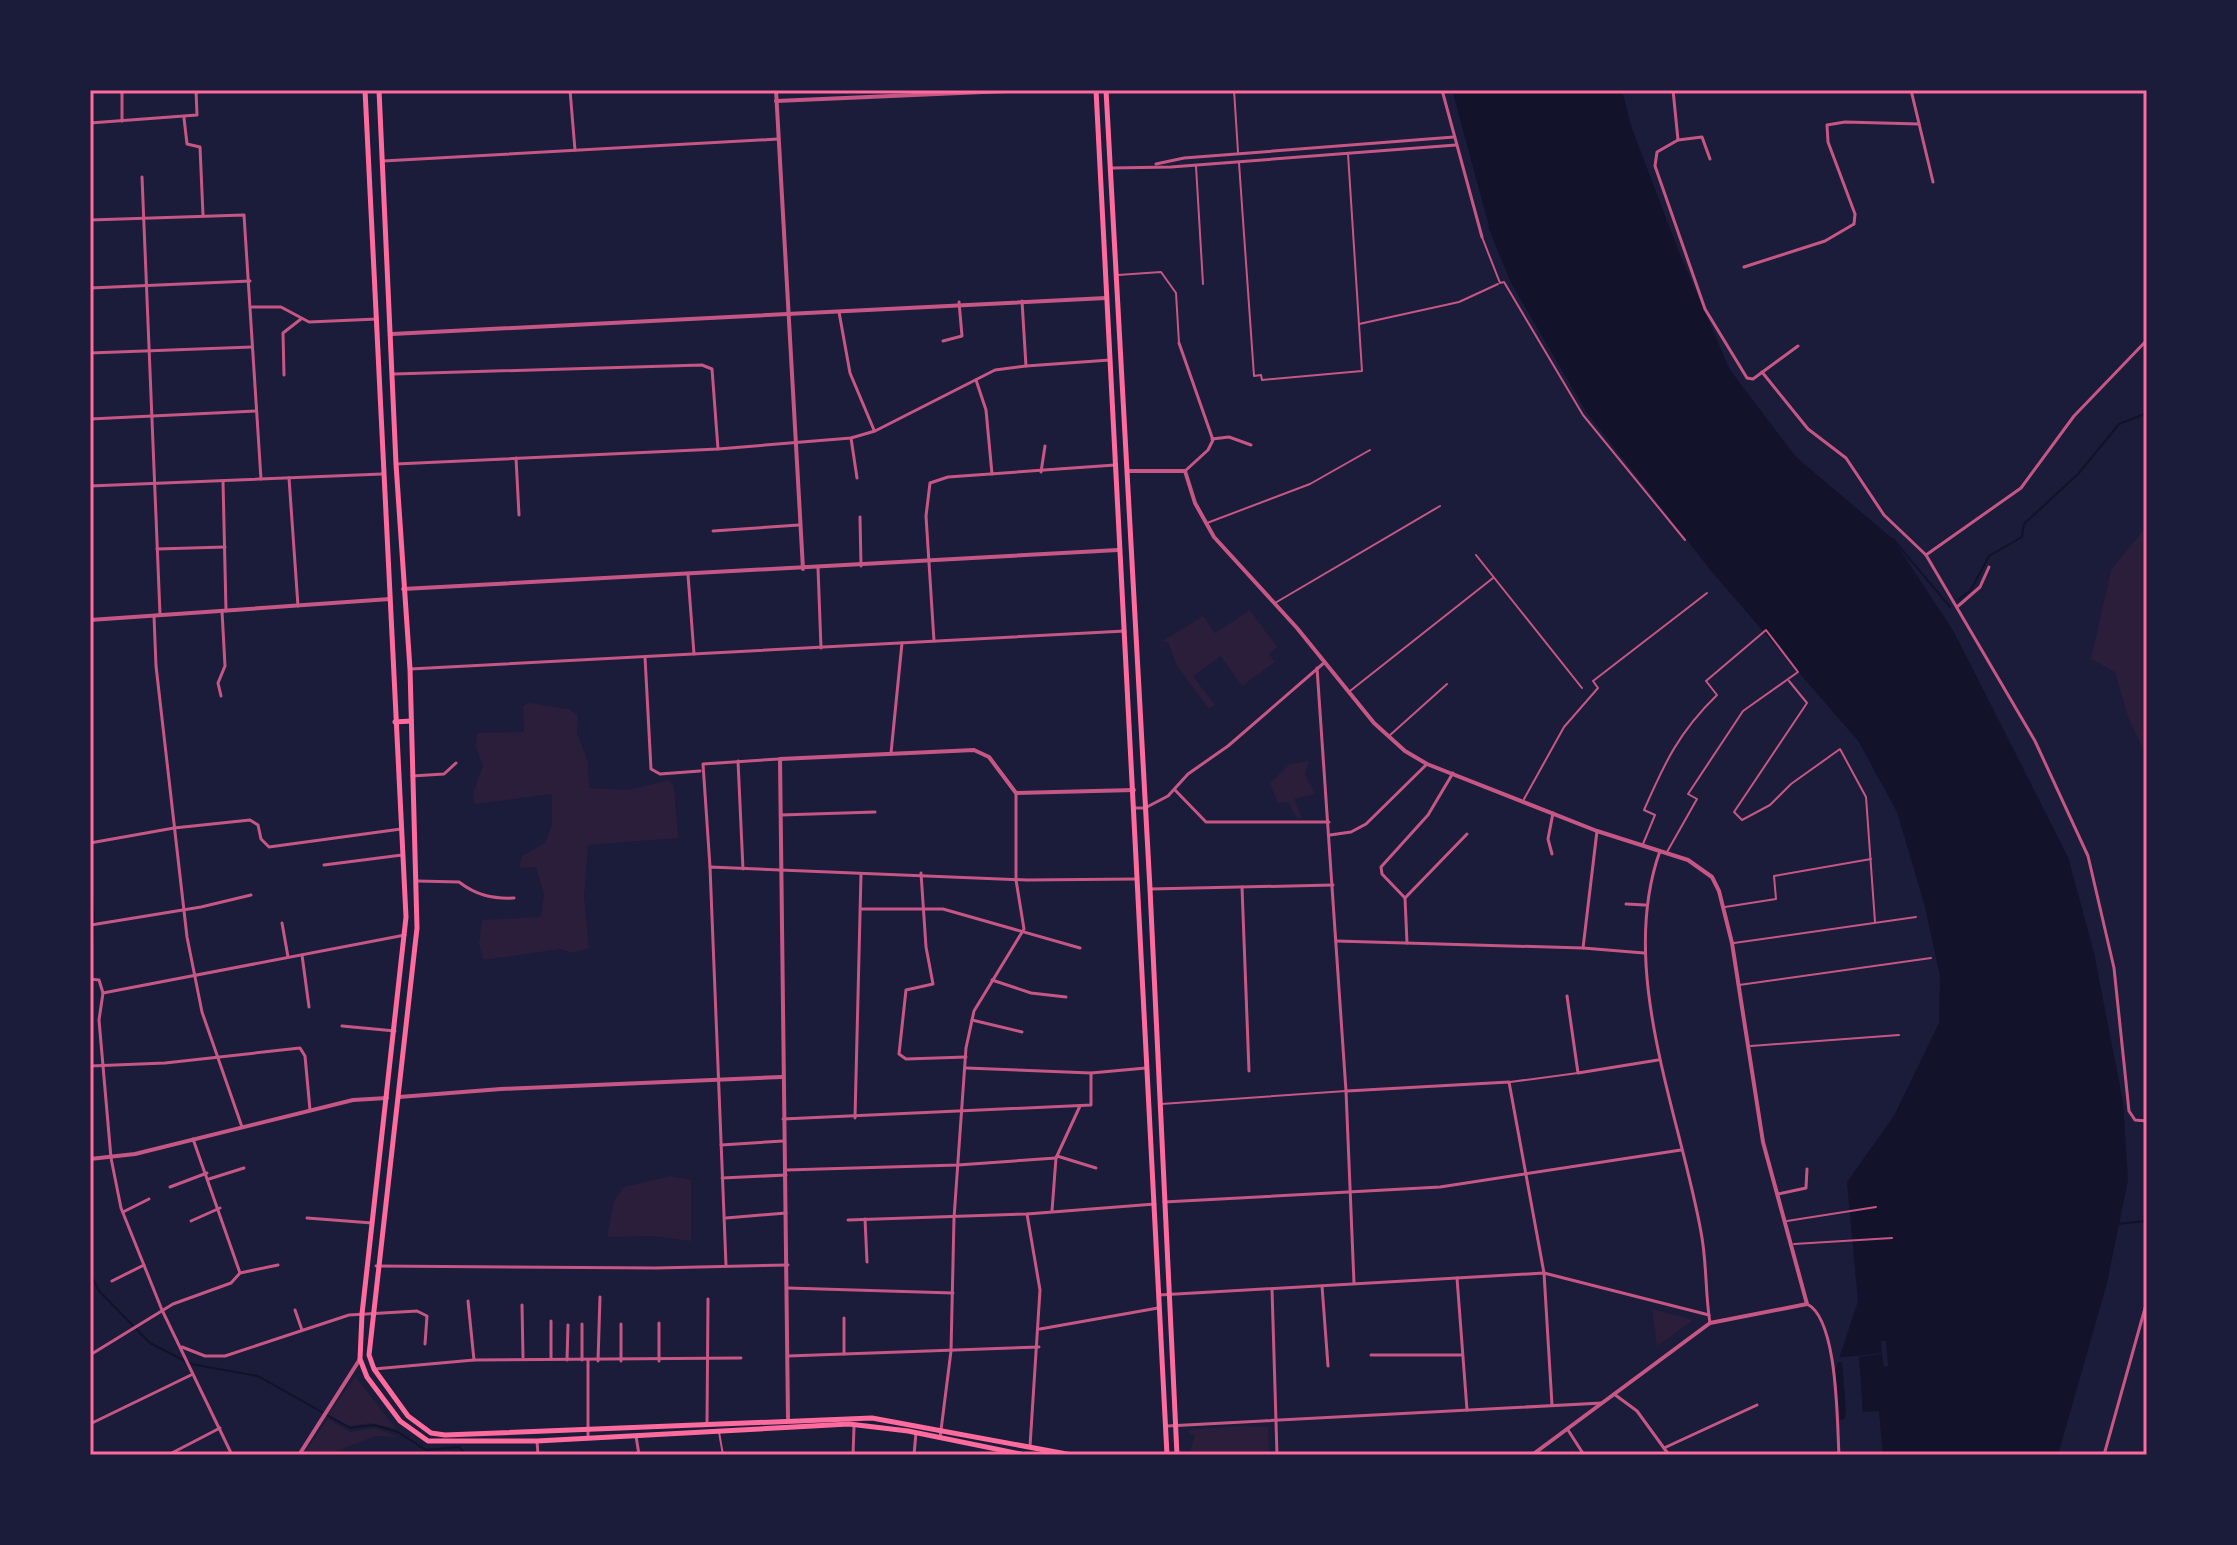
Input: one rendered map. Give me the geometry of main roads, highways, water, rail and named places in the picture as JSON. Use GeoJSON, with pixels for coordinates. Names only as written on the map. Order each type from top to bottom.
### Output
{"type":"FeatureCollection","features":[{"type":"Feature","properties":{"kind":"main road"},"geometry":{"type":"LineString","coordinates":[[365,90],[405,935],[362,1314],[360,1359],[367,1377],[415,1435],[445,1439],[788,1418],[872,1418],[1072,1455]]}},
{"type":"Feature","properties":{"kind":"main road"},"geometry":{"type":"LineString","coordinates":[[379,90],[396,464],[410,669],[417,943],[376,1266],[369,1355],[374,1369],[419,1426],[445,1439]]}},
{"type":"Feature","properties":{"kind":"main road"},"geometry":{"type":"LineString","coordinates":[[1096,90],[1167,1455]]}},
{"type":"Feature","properties":{"kind":"main road"},"geometry":{"type":"LineString","coordinates":[[1106,90],[1150,889],[1177,1455]]}},
{"type":"Feature","properties":{"kind":"main road"},"geometry":{"type":"LineString","coordinates":[[1102,220],[1113,218]]}},
{"type":"Feature","properties":{"kind":"main road"},"geometry":{"type":"LineString","coordinates":[[374,249],[388,248]]}},
{"type":"Feature","properties":{"kind":"main road"},"geometry":{"type":"LineString","coordinates":[[1110,357],[1122,353]]}},
{"type":"Feature","properties":{"kind":"main road"},"geometry":{"type":"LineString","coordinates":[[395,722],[411,721]]}},
{"type":"Feature","properties":{"kind":"main road"},"geometry":{"type":"LineString","coordinates":[[396,758],[412,756]]}},
{"type":"Feature","properties":{"kind":"main road"},"geometry":{"type":"LineString","coordinates":[[1144,1005],[1155,1004]]}},
{"type":"Feature","properties":{"kind":"main road"},"geometry":{"type":"LineString","coordinates":[[387,1098],[399,1097]]}},
{"type":"Feature","properties":{"kind":"main road"},"geometry":{"type":"LineString","coordinates":[[491,1438],[537,1441],[854,1425],[916,1433],[1025,1455]]}},
{"type":"Feature","properties":{"kind":"main road"},"geometry":{"type":"LineString","coordinates":[[663,1434],[664,1427]]}},
{"type":"Feature","properties":{"kind":"waterway"},"geometry":{"type":"LineString","coordinates":[[1959,599],[1971,590],[1989,556],[2022,537],[2024,524],[2079,473],[2119,424],[2147,413]]}},
{"type":"Feature","properties":{"kind":"waterway"},"geometry":{"type":"LineString","coordinates":[[1893,539],[1950,607]]}},
{"type":"Feature","properties":{"kind":"waterway"},"geometry":{"type":"LineString","coordinates":[[90,861],[94,918],[90,988]]}},
{"type":"Feature","properties":{"kind":"waterway"},"geometry":{"type":"LineString","coordinates":[[2118,1224],[2147,1221]]}},
{"type":"Feature","properties":{"kind":"waterway"},"geometry":{"type":"LineString","coordinates":[[90,1273],[99,1291],[150,1343],[191,1364],[258,1376],[350,1428],[374,1425],[398,1432],[426,1450],[459,1447],[466,1455]]}}]}
